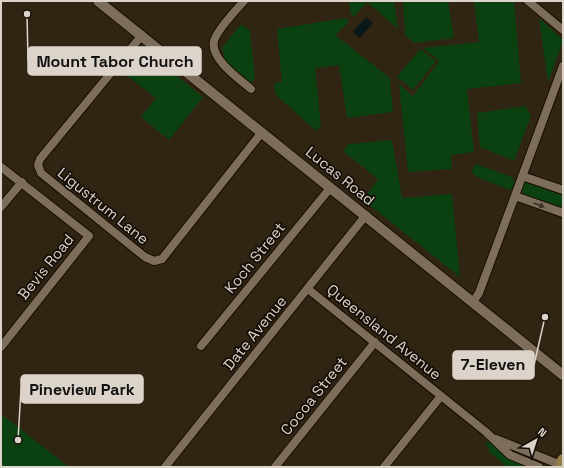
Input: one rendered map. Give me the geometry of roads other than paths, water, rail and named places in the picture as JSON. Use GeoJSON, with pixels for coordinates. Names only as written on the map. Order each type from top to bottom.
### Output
{"type":"FeatureCollection","features":[{"type":"Feature","properties":{"kind":"street","name":"Lucas Road"},"geometry":{"type":"LineString","coordinates":[[98,1],[366,215],[563,375]]}},
{"type":"Feature","properties":{"kind":"street"},"geometry":{"type":"LineString","coordinates":[[244,1],[217,35],[214,41],[214,49],[226,68],[251,89]]}},
{"type":"Feature","properties":{"kind":"street"},"geometry":{"type":"LineString","coordinates":[[528,1],[563,30]]}},
{"type":"Feature","properties":{"kind":"street","name":"Ligustrum Lane"},"geometry":{"type":"LineString","coordinates":[[142,35],[40,158],[38,165],[41,173],[139,253],[154,261],[162,259],[262,132]]}},
{"type":"Feature","properties":{"kind":"street"},"geometry":{"type":"LineString","coordinates":[[473,302],[479,293],[563,66]]}},
{"type":"Feature","properties":{"kind":"street","name":"Bevis Road"},"geometry":{"type":"LineString","coordinates":[[1,167],[89,236],[1,347]]}},
{"type":"Feature","properties":{"kind":"street"},"geometry":{"type":"LineString","coordinates":[[522,176],[563,190]]}},
{"type":"Feature","properties":{"kind":"street"},"geometry":{"type":"LineString","coordinates":[[1,207],[22,182]]}},
{"type":"Feature","properties":{"kind":"street","name":"Koch Street"},"geometry":{"type":"LineString","coordinates":[[201,346],[331,187]]}},
{"type":"Feature","properties":{"kind":"street"},"geometry":{"type":"LineString","coordinates":[[515,196],[563,214]]}},
{"type":"Feature","properties":{"kind":"street","name":"Date Avenue"},"geometry":{"type":"LineString","coordinates":[[165,467],[366,215]]}},
{"type":"Feature","properties":{"kind":"street","name":"Queensland Avenue"},"geometry":{"type":"LineString","coordinates":[[308,289],[493,437],[510,455],[539,467]]}},
{"type":"Feature","properties":{"kind":"street","name":"Cocoa Street"},"geometry":{"type":"LineString","coordinates":[[275,467],[375,342]]}},
{"type":"Feature","properties":{"kind":"street"},"geometry":{"type":"LineString","coordinates":[[384,467],[441,396]]}},
{"type":"Feature","properties":{"kind":"street"},"geometry":{"type":"LineString","coordinates":[[493,437],[562,464]]}},
{"type":"Feature","properties":{"kind":"place","name":"Mount Tabor Church"},"geometry":{"type":"Point","coordinates":[27,14]}},
{"type":"Feature","properties":{"kind":"place","name":"7-Eleven"},"geometry":{"type":"Point","coordinates":[545,317]}},
{"type":"Feature","properties":{"kind":"place","name":"Pineview Park"},"geometry":{"type":"Point","coordinates":[18,440]}}]}
